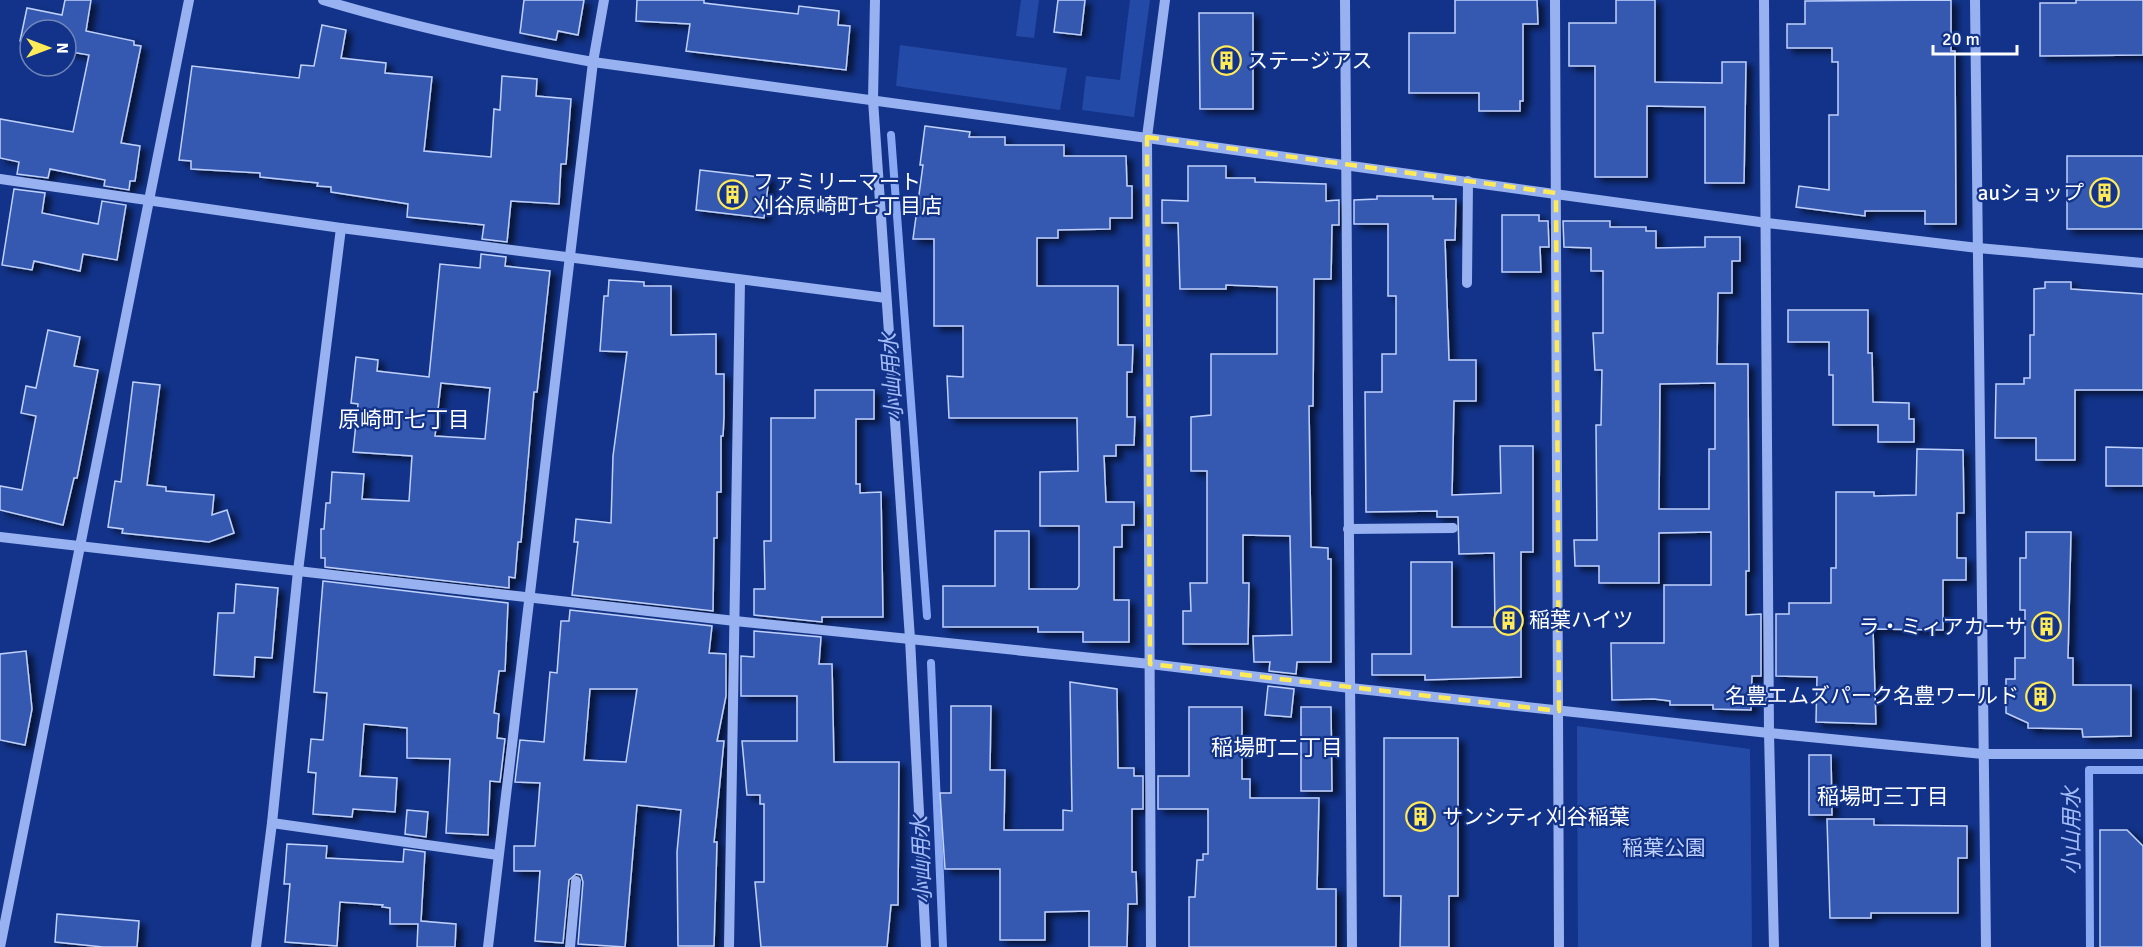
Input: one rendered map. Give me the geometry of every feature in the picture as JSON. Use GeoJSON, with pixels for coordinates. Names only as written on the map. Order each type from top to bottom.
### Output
{"type":"FeatureCollection","features":[{"type":"Feature","properties":{"kind":"street"},"geometry":{"type":"LineString","coordinates":[[0,947],[2,926],[189,0]]}},
{"type":"Feature","properties":{"kind":"street"},"geometry":{"type":"LineString","coordinates":[[323,0],[390,20],[479,41],[593,62],[1767,223],[1978,248],[2143,263]]}},
{"type":"Feature","properties":{"kind":"street"},"geometry":{"type":"LineString","coordinates":[[488,947],[593,62],[604,0]]}},
{"type":"Feature","properties":{"kind":"street"},"geometry":{"type":"LineString","coordinates":[[875,0],[873,100],[910,639],[926,947]]}},
{"type":"Feature","properties":{"kind":"street"},"geometry":{"type":"LineString","coordinates":[[1151,947],[1147,137],[1165,0]]}},
{"type":"Feature","properties":{"kind":"street"},"geometry":{"type":"LineString","coordinates":[[1345,0],[1352,947]]}},
{"type":"Feature","properties":{"kind":"street"},"geometry":{"type":"LineString","coordinates":[[1555,0],[1559,947]]}},
{"type":"Feature","properties":{"kind":"street"},"geometry":{"type":"LineString","coordinates":[[1764,0],[1769,733],[1774,947]]}},
{"type":"Feature","properties":{"kind":"street"},"geometry":{"type":"LineString","coordinates":[[1975,0],[1986,947]]}},
{"type":"Feature","properties":{"kind":"street"},"geometry":{"type":"LineString","coordinates":[[0,179],[341,228],[886,298]]}},
{"type":"Feature","properties":{"kind":"street"},"geometry":{"type":"LineString","coordinates":[[1467,283],[1468,181]]}},
{"type":"Feature","properties":{"kind":"street"},"geometry":{"type":"LineString","coordinates":[[256,947],[272,823],[298,571],[341,228]]}},
{"type":"Feature","properties":{"kind":"street"},"geometry":{"type":"LineString","coordinates":[[729,947],[740,281]]}},
{"type":"Feature","properties":{"kind":"street"},"geometry":{"type":"LineString","coordinates":[[1348,528],[1453,528]]}},
{"type":"Feature","properties":{"kind":"street"},"geometry":{"type":"LineString","coordinates":[[0,537],[735,621],[1150,664],[1769,733],[1983,754],[2143,754]]}},
{"type":"Feature","properties":{"kind":"street"},"geometry":{"type":"LineString","coordinates":[[272,823],[498,855]]}},
{"type":"Feature","properties":{"kind":"street"},"geometry":{"type":"LineString","coordinates":[[570,947],[576,880]]}},
{"type":"Feature","properties":{"kind":"highlighted area"},"geometry":{"type":"Polygon","coordinates":[[[1147,137],[1556,193],[1559,711],[1150,664],[1147,137]]]}},
{"type":"Feature","properties":{"kind":"green space"},"geometry":{"type":"Polygon","coordinates":[[[1021,0],[1039,0],[1034,38],[1016,36],[1021,0]]]}},
{"type":"Feature","properties":{"kind":"green space"},"geometry":{"type":"Polygon","coordinates":[[[1130,0],[1150,0],[1134,117],[1082,110],[1086,76],[1120,80],[1130,0]]]}},
{"type":"Feature","properties":{"kind":"green space"},"geometry":{"type":"Polygon","coordinates":[[[900,45],[1067,68],[1060,110],[896,86],[900,45]]]}},
{"type":"Feature","properties":{"kind":"green space","name":"稲葉公園"},"geometry":{"type":"Polygon","coordinates":[[[1577,726],[1750,749],[1752,947],[1578,947],[1577,726]]]}},
{"type":"Feature","properties":{"kind":"building"},"geometry":{"type":"Polygon","coordinates":[[[65,0],[91,0],[86,31],[134,41],[134,45],[141,46],[121,143],[140,146],[135,181],[130,181],[129,190],[104,186],[105,180],[50,169],[48,178],[17,174],[19,162],[0,158],[0,119],[73,132],[89,55],[78,53],[78,18],[25,18],[27,8],[62,15],[65,0]]]}},
{"type":"Feature","properties":{"kind":"building"},"geometry":{"type":"Polygon","coordinates":[[[524,0],[584,0],[578,35],[558,31],[556,40],[520,33],[524,0]]]}},
{"type":"Feature","properties":{"kind":"building"},"geometry":{"type":"Polygon","coordinates":[[[637,0],[704,0],[704,3],[798,14],[799,6],[839,11],[838,25],[850,26],[846,70],[686,51],[690,24],[636,21],[637,0]]]}},
{"type":"Feature","properties":{"kind":"building"},"geometry":{"type":"Polygon","coordinates":[[[1058,0],[1085,0],[1081,35],[1054,32],[1058,0]]]}},
{"type":"Feature","properties":{"kind":"building"},"geometry":{"type":"Polygon","coordinates":[[[1455,0],[1537,0],[1538,24],[1523,24],[1523,101],[1520,101],[1520,111],[1479,111],[1479,93],[1409,93],[1409,33],[1455,33],[1455,0]]]}},
{"type":"Feature","properties":{"kind":"building"},"geometry":{"type":"Polygon","coordinates":[[[1616,0],[1655,0],[1655,82],[1722,83],[1722,62],[1746,62],[1744,183],[1705,183],[1705,107],[1647,106],[1647,177],[1595,177],[1595,66],[1569,66],[1569,23],[1616,23],[1616,0]]]}},
{"type":"Feature","properties":{"kind":"building"},"geometry":{"type":"Polygon","coordinates":[[[1951,0],[1951,51],[1955,51],[1956,224],[1925,224],[1925,211],[1865,211],[1865,216],[1796,207],[1799,186],[1829,190],[1829,115],[1838,115],[1838,62],[1832,62],[1832,48],[1787,48],[1787,24],[1805,24],[1805,1],[1951,0]]]}},
{"type":"Feature","properties":{"kind":"building"},"geometry":{"type":"Polygon","coordinates":[[[2076,0],[2143,0],[2143,55],[2040,56],[2040,3],[2076,3],[2076,0]]]}},
{"type":"Feature","properties":{"kind":"building","name":"ステージアス"},"geometry":{"type":"Polygon","coordinates":[[[1199,13],[1253,13],[1253,109],[1200,109],[1199,13]]]}},
{"type":"Feature","properties":{"kind":"building"},"geometry":{"type":"Polygon","coordinates":[[[322,25],[346,30],[341,58],[386,63],[385,73],[432,77],[424,151],[491,157],[494,109],[500,110],[502,76],[537,79],[536,96],[571,99],[566,164],[561,164],[559,204],[511,201],[507,242],[482,239],[484,225],[407,217],[408,204],[331,192],[331,187],[317,186],[318,183],[260,177],[260,173],[191,169],[191,161],[179,160],[192,66],[299,78],[301,65],[314,66],[322,25]]]}},
{"type":"Feature","properties":{"kind":"building"},"geometry":{"type":"Polygon","coordinates":[[[925,126],[970,132],[969,137],[1005,137],[1005,145],[1064,145],[1064,156],[1126,156],[1127,186],[1132,186],[1132,218],[1110,218],[1110,229],[1058,230],[1058,238],[1037,238],[1037,286],[1118,286],[1118,345],[1133,345],[1132,372],[1127,372],[1127,417],[1135,417],[1134,445],[1116,445],[1116,456],[1104,456],[1106,502],[1134,502],[1134,525],[1122,525],[1122,547],[1114,547],[1114,600],[1129,600],[1129,642],[1083,642],[1083,632],[1038,632],[1038,627],[943,627],[943,586],[995,586],[995,531],[1029,531],[1029,589],[1077,589],[1079,586],[1079,526],[1040,526],[1040,472],[1078,471],[1077,418],[949,418],[947,376],[963,377],[963,326],[934,326],[934,239],[913,239],[923,165],[920,165],[925,126]]]}},
{"type":"Feature","properties":{"kind":"building","name":"auショップ"},"geometry":{"type":"Polygon","coordinates":[[[2067,156],[2143,156],[2143,229],[2067,229],[2067,156]]]}},
{"type":"Feature","properties":{"kind":"building"},"geometry":{"type":"Polygon","coordinates":[[[1188,166],[1226,166],[1226,178],[1255,178],[1255,182],[1326,184],[1326,201],[1339,200],[1339,225],[1332,225],[1331,279],[1314,279],[1313,406],[1309,406],[1311,547],[1328,548],[1328,559],[1331,559],[1331,662],[1297,662],[1296,674],[1269,671],[1270,662],[1254,662],[1253,636],[1292,635],[1290,536],[1243,535],[1243,583],[1249,583],[1248,644],[1183,644],[1183,611],[1191,611],[1190,583],[1207,583],[1207,471],[1191,471],[1191,417],[1211,415],[1211,354],[1277,354],[1277,287],[1226,285],[1226,289],[1180,289],[1178,223],[1162,223],[1162,200],[1188,201],[1188,166]]]}},
{"type":"Feature","properties":{"kind":"building","name":"ファミリーマート 刈谷原崎町七丁目店"},"geometry":{"type":"Polygon","coordinates":[[[700,170],[769,178],[764,218],[696,210],[700,170]]]}},
{"type":"Feature","properties":{"kind":"building"},"geometry":{"type":"Polygon","coordinates":[[[14,189],[45,193],[42,213],[98,224],[102,201],[126,205],[117,260],[83,254],[80,271],[34,261],[32,270],[2,265],[14,189]]]}},
{"type":"Feature","properties":{"kind":"building"},"geometry":{"type":"Polygon","coordinates":[[[1377,196],[1433,196],[1433,199],[1456,199],[1455,240],[1445,240],[1449,360],[1476,360],[1476,401],[1454,401],[1452,495],[1501,493],[1500,446],[1533,446],[1533,552],[1521,552],[1521,677],[1425,680],[1425,675],[1372,675],[1372,654],[1411,654],[1411,562],[1452,562],[1452,627],[1495,627],[1494,553],[1459,554],[1458,517],[1437,517],[1437,511],[1366,512],[1365,392],[1382,392],[1382,354],[1396,354],[1396,296],[1388,296],[1388,224],[1354,224],[1354,200],[1377,199],[1377,196]]]}},
{"type":"Feature","properties":{"kind":"building"},"geometry":{"type":"Polygon","coordinates":[[[1502,215],[1539,215],[1539,221],[1548,221],[1549,247],[1540,247],[1541,272],[1502,272],[1502,215]]]}},
{"type":"Feature","properties":{"kind":"building"},"geometry":{"type":"Polygon","coordinates":[[[1563,221],[1610,221],[1610,227],[1646,227],[1646,231],[1656,231],[1656,248],[1705,247],[1705,237],[1740,237],[1740,261],[1732,261],[1732,293],[1718,293],[1717,364],[1748,364],[1749,571],[1746,571],[1746,615],[1761,614],[1761,676],[1752,676],[1751,710],[1713,709],[1713,705],[1670,705],[1670,701],[1654,699],[1612,700],[1611,643],[1664,643],[1664,585],[1711,585],[1711,532],[1659,533],[1659,583],[1599,583],[1599,566],[1575,566],[1574,540],[1597,540],[1596,425],[1601,425],[1602,370],[1595,370],[1593,333],[1603,333],[1603,271],[1591,271],[1591,248],[1564,247],[1563,221]],[[1715,383],[1660,384],[1659,509],[1709,509],[1709,449],[1715,449],[1715,383]]]}},
{"type":"Feature","properties":{"kind":"building"},"geometry":{"type":"Polygon","coordinates":[[[481,254],[506,257],[505,266],[550,271],[537,392],[534,392],[521,542],[518,542],[515,578],[509,577],[509,588],[325,567],[325,558],[321,558],[321,529],[324,529],[326,503],[330,503],[332,472],[364,474],[362,499],[409,501],[412,456],[353,452],[358,404],[351,403],[356,357],[378,360],[377,371],[429,377],[440,264],[480,268],[481,254]],[[441,383],[435,436],[485,439],[490,388],[441,383]]]}},
{"type":"Feature","properties":{"kind":"building"},"geometry":{"type":"Polygon","coordinates":[[[609,280],[644,282],[644,286],[671,286],[671,335],[716,334],[716,374],[724,374],[724,417],[723,436],[721,436],[721,492],[717,492],[717,538],[714,538],[713,611],[572,595],[578,542],[574,542],[576,519],[611,523],[613,456],[627,352],[600,351],[604,296],[608,296],[609,280]]]}},
{"type":"Feature","properties":{"kind":"building"},"geometry":{"type":"Polygon","coordinates":[[[2045,282],[2071,282],[2071,289],[2143,294],[2143,390],[2075,390],[2075,460],[2036,460],[2036,438],[1995,438],[1996,384],[2024,384],[2024,378],[2030,378],[2030,335],[2034,335],[2034,289],[2045,288],[2045,282]]]}},
{"type":"Feature","properties":{"kind":"building"},"geometry":{"type":"Polygon","coordinates":[[[1788,310],[1868,310],[1868,353],[1872,353],[1873,402],[1909,403],[1909,419],[1914,419],[1914,442],[1878,442],[1878,425],[1833,425],[1833,375],[1829,375],[1829,342],[1788,342],[1788,310]]]}},
{"type":"Feature","properties":{"kind":"building"},"geometry":{"type":"Polygon","coordinates":[[[48,330],[80,337],[74,366],[98,370],[77,478],[74,478],[63,525],[0,510],[0,486],[22,490],[36,416],[21,413],[26,386],[36,388],[48,330]]]}},
{"type":"Feature","properties":{"kind":"building"},"geometry":{"type":"Polygon","coordinates":[[[133,382],[160,385],[147,485],[166,487],[166,491],[214,495],[212,515],[227,510],[234,533],[209,542],[122,533],[123,529],[108,527],[115,481],[121,482],[133,382]]]}},
{"type":"Feature","properties":{"kind":"building"},"geometry":{"type":"Polygon","coordinates":[[[815,390],[874,390],[874,419],[856,419],[856,484],[860,484],[860,493],[881,492],[883,617],[822,617],[822,622],[754,615],[754,589],[765,589],[764,541],[771,541],[771,418],[815,418],[815,390]]]}},
{"type":"Feature","properties":{"kind":"building"},"geometry":{"type":"Polygon","coordinates":[[[2106,447],[2143,448],[2143,486],[2106,486],[2106,447]]]}},
{"type":"Feature","properties":{"kind":"building"},"geometry":{"type":"Polygon","coordinates":[[[1917,449],[1963,450],[1964,513],[1957,513],[1957,558],[1966,558],[1966,580],[1943,580],[1943,630],[1873,629],[1876,724],[1816,722],[1817,677],[1776,676],[1776,614],[1789,614],[1789,603],[1831,603],[1831,568],[1836,568],[1836,492],[1874,492],[1874,496],[1916,495],[1917,449]]]}},
{"type":"Feature","properties":{"kind":"building"},"geometry":{"type":"Polygon","coordinates":[[[2026,532],[2071,532],[2068,658],[2073,658],[2073,685],[2131,685],[2131,736],[2083,737],[2082,729],[2028,728],[2028,723],[2006,713],[2006,679],[2015,679],[2015,658],[2025,658],[2025,610],[2020,610],[2020,558],[2026,558],[2026,532]]]}},
{"type":"Feature","properties":{"kind":"building"},"geometry":{"type":"Polygon","coordinates":[[[323,581],[508,603],[505,671],[499,671],[494,713],[499,714],[497,738],[505,739],[500,782],[490,781],[488,835],[446,833],[450,759],[407,758],[407,728],[364,724],[360,776],[397,778],[395,812],[353,809],[352,817],[313,814],[316,773],[308,772],[311,739],[323,740],[327,693],[314,692],[323,581]]]}},
{"type":"Feature","properties":{"kind":"building"},"geometry":{"type":"Polygon","coordinates":[[[236,584],[278,588],[272,658],[255,657],[254,677],[214,675],[218,613],[234,613],[236,584]]]}},
{"type":"Feature","properties":{"kind":"building"},"geometry":{"type":"Polygon","coordinates":[[[570,610],[712,626],[709,653],[726,654],[726,696],[717,741],[724,741],[714,842],[717,842],[714,946],[678,946],[677,852],[681,810],[637,805],[625,947],[578,944],[583,882],[581,875],[576,874],[569,880],[563,943],[535,941],[540,871],[514,871],[514,846],[535,846],[540,783],[515,782],[520,740],[544,742],[550,672],[557,673],[561,621],[569,621],[570,610]],[[590,689],[584,760],[626,762],[637,689],[590,689]]]}},
{"type":"Feature","properties":{"kind":"building"},"geometry":{"type":"Polygon","coordinates":[[[754,631],[821,637],[819,664],[832,664],[834,762],[899,762],[898,905],[891,905],[887,947],[761,947],[755,882],[764,882],[764,804],[760,804],[760,795],[747,795],[742,741],[797,741],[797,696],[741,696],[741,656],[754,657],[754,631]]]}},
{"type":"Feature","properties":{"kind":"building"},"geometry":{"type":"Polygon","coordinates":[[[26,651],[32,709],[25,745],[0,740],[0,654],[26,651]]]}},
{"type":"Feature","properties":{"kind":"building"},"geometry":{"type":"Polygon","coordinates":[[[1070,682],[1117,689],[1118,768],[1134,768],[1134,776],[1143,776],[1143,809],[1132,809],[1132,872],[1136,872],[1137,904],[1128,904],[1127,947],[1089,947],[1089,911],[1045,912],[1045,940],[1000,940],[1000,869],[945,869],[940,793],[951,793],[951,706],[991,706],[990,770],[1005,770],[1004,830],[1063,830],[1063,810],[1072,811],[1070,682]]]}},
{"type":"Feature","properties":{"kind":"building"},"geometry":{"type":"Polygon","coordinates":[[[1268,686],[1294,689],[1291,717],[1265,715],[1268,686]]]}},
{"type":"Feature","properties":{"kind":"building"},"geometry":{"type":"Polygon","coordinates":[[[1189,707],[1242,707],[1242,779],[1250,779],[1250,798],[1319,798],[1317,889],[1336,889],[1336,947],[1189,947],[1189,897],[1195,897],[1197,860],[1203,860],[1203,854],[1208,854],[1208,809],[1158,809],[1158,776],[1189,776],[1189,707]]]}},
{"type":"Feature","properties":{"kind":"building"},"geometry":{"type":"Polygon","coordinates":[[[1301,707],[1331,707],[1332,791],[1301,791],[1301,707]]]}},
{"type":"Feature","properties":{"kind":"building","name":"サンシティ刈谷稲葉"},"geometry":{"type":"Polygon","coordinates":[[[1384,738],[1458,738],[1458,896],[1449,896],[1449,947],[1400,947],[1401,896],[1384,896],[1384,738]]]}},
{"type":"Feature","properties":{"kind":"building"},"geometry":{"type":"Polygon","coordinates":[[[1809,755],[1831,755],[1832,815],[1809,815],[1809,755]]]}},
{"type":"Feature","properties":{"kind":"building"},"geometry":{"type":"Polygon","coordinates":[[[407,810],[428,812],[426,837],[405,834],[407,810]]]}},
{"type":"Feature","properties":{"kind":"building"},"geometry":{"type":"Polygon","coordinates":[[[1827,819],[1874,819],[1874,825],[1967,826],[1967,858],[1958,858],[1958,913],[1871,913],[1871,918],[1830,918],[1827,819]]]}},
{"type":"Feature","properties":{"kind":"building"},"geometry":{"type":"Polygon","coordinates":[[[2100,830],[2127,830],[2143,846],[2143,947],[2100,947],[2100,830]]]}},
{"type":"Feature","properties":{"kind":"building"},"geometry":{"type":"Polygon","coordinates":[[[287,844],[327,846],[326,858],[403,862],[404,849],[425,852],[421,921],[456,924],[455,947],[417,947],[418,924],[390,924],[390,908],[382,907],[383,905],[340,902],[337,946],[285,942],[290,884],[284,884],[287,844]]]}},
{"type":"Feature","properties":{"kind":"building"},"geometry":{"type":"Polygon","coordinates":[[[57,914],[139,921],[137,947],[103,947],[55,942],[57,914]]]}},
{"type":"Feature","properties":{"kind":"waterway","name":"小山用水"},"geometry":{"type":"LineString","coordinates":[[891,135],[927,616]]}},
{"type":"Feature","properties":{"kind":"waterway","name":"小山用水"},"geometry":{"type":"LineString","coordinates":[[931,663],[943,947]]}},
{"type":"Feature","properties":{"kind":"waterway","name":"小山用水"},"geometry":{"type":"LineString","coordinates":[[2090,947],[2089,770],[2143,770]]}},
{"type":"Feature","properties":{"kind":"place","name":"ステージアス"},"geometry":{"type":"Point","coordinates":[1226,61]}},
{"type":"Feature","properties":{"kind":"place","name":"auショップ"},"geometry":{"type":"Point","coordinates":[2105,193]}},
{"type":"Feature","properties":{"kind":"place","name":"ファミリーマート 刈谷原崎町七丁目店"},"geometry":{"type":"Point","coordinates":[732,194]}},
{"type":"Feature","properties":{"kind":"place","name":"稲葉ハイツ"},"geometry":{"type":"Point","coordinates":[1508,620]}},
{"type":"Feature","properties":{"kind":"place","name":"ラ・ミィアカーサ"},"geometry":{"type":"Point","coordinates":[2047,627]}},
{"type":"Feature","properties":{"kind":"place","name":"名豊エムズパーク名豊ワールド"},"geometry":{"type":"Point","coordinates":[2040,696]}},
{"type":"Feature","properties":{"kind":"place","name":"サンシティ刈谷稲葉"},"geometry":{"type":"Point","coordinates":[1421,817]}},
{"type":"Feature","properties":{"kind":"district","name":"原崎町七丁目"},"geometry":{"type":"Point","coordinates":[404,419]}},
{"type":"Feature","properties":{"kind":"district","name":"稲場町二丁目"},"geometry":{"type":"Point","coordinates":[1277,747]}},
{"type":"Feature","properties":{"kind":"district","name":"稲場町三丁目"},"geometry":{"type":"Point","coordinates":[1883,796]}}]}
